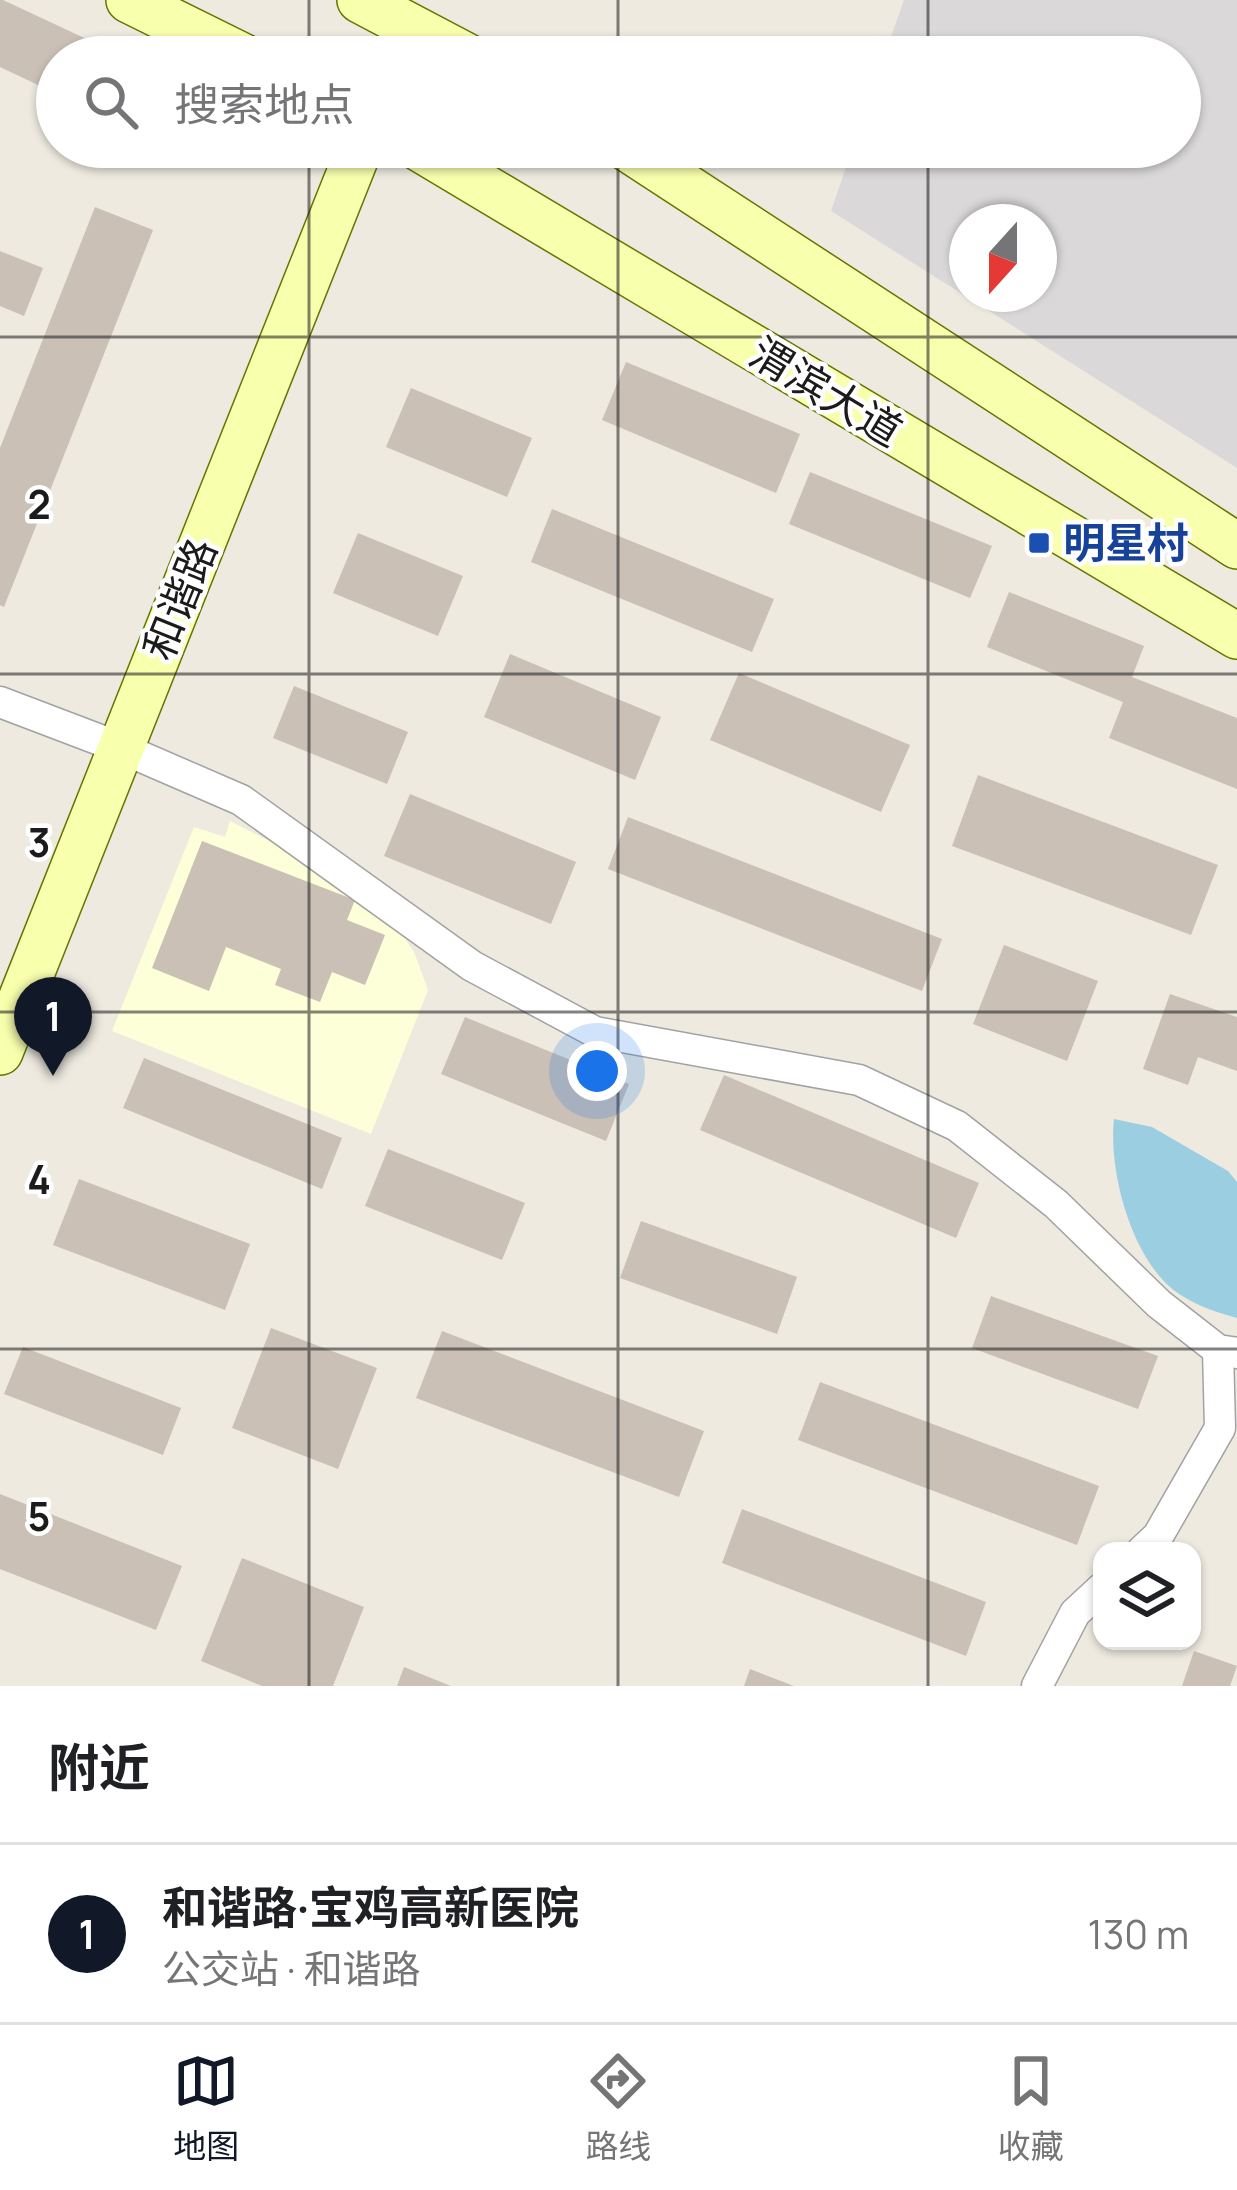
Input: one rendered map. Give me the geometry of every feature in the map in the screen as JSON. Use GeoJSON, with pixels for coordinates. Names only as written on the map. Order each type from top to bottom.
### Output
{"type":"FeatureCollection","features":[{"type":"Feature","properties":{"kind":"main road"},"geometry":{"type":"LineString","coordinates":[[129,0],[202,36]]}},
{"type":"Feature","properties":{"kind":"main road"},"geometry":{"type":"LineString","coordinates":[[360,0],[415,28]]}},
{"type":"Feature","properties":{"kind":"main road","name":"和谐路"},"geometry":{"type":"LineString","coordinates":[[0,1052],[352,168]]}},
{"type":"Feature","properties":{"kind":"main road","name":"渭滨大道"},"geometry":{"type":"LineString","coordinates":[[452,168],[1237,636]]}},
{"type":"Feature","properties":{"kind":"main road"},"geometry":{"type":"LineString","coordinates":[[657,168],[1237,546]]}},
{"type":"Feature","properties":{"kind":"street"},"geometry":{"type":"LineString","coordinates":[[0,702],[241,800],[472,966],[595,1032],[859,1080],[957,1126],[1055,1204],[1159,1304],[1227,1351],[1220,1428],[1152,1542]]}},
{"type":"Feature","properties":{"kind":"street"},"geometry":{"type":"LineString","coordinates":[[1037,1686],[1076,1613],[1093,1597]]}},
{"type":"Feature","properties":{"kind":"shaded area"},"geometry":{"type":"Polygon","coordinates":[[[904,0],[1237,0],[1237,468],[991,312],[1057,312],[1057,204],[949,204],[949,286],[831,211],[846,168],[1201,168],[1201,36],[891,36],[904,0]]]}},
{"type":"Feature","properties":{"kind":"shaded area"},"geometry":{"type":"Polygon","coordinates":[[[230,821],[295,854],[400,931],[414,952],[428,990],[371,1134],[112,1031],[194,827],[225,837],[230,821]]]}},
{"type":"Feature","properties":{"kind":"water"},"geometry":{"type":"Polygon","coordinates":[[[1114,1119],[1152,1127],[1228,1171],[1237,1182],[1237,1318],[1184,1297],[1151,1265],[1120,1191],[1114,1119]]]}},
{"type":"Feature","properties":{"kind":"building"},"geometry":{"type":"Polygon","coordinates":[[[0,0],[80,36],[36,36],[36,84],[0,67],[0,0]]]}},
{"type":"Feature","properties":{"kind":"building"},"geometry":{"type":"Polygon","coordinates":[[[95,207],[153,230],[4,607],[0,605],[0,448],[95,207]]]}},
{"type":"Feature","properties":{"kind":"building"},"geometry":{"type":"Polygon","coordinates":[[[0,251],[43,268],[24,316],[0,306],[0,251]]]}},
{"type":"Feature","properties":{"kind":"building"},"geometry":{"type":"Polygon","coordinates":[[[626,362],[800,434],[776,493],[602,420],[626,362]]]}},
{"type":"Feature","properties":{"kind":"building"},"geometry":{"type":"Polygon","coordinates":[[[411,388],[532,438],[507,497],[386,447],[411,388]]]}},
{"type":"Feature","properties":{"kind":"building"},"geometry":{"type":"Polygon","coordinates":[[[810,472],[992,546],[970,598],[789,524],[810,472]]]}},
{"type":"Feature","properties":{"kind":"building"},"geometry":{"type":"Polygon","coordinates":[[[552,509],[774,599],[752,652],[531,562],[552,509]]]}},
{"type":"Feature","properties":{"kind":"building"},"geometry":{"type":"Polygon","coordinates":[[[358,533],[463,576],[438,636],[333,593],[358,533]]]}},
{"type":"Feature","properties":{"kind":"building"},"geometry":{"type":"Polygon","coordinates":[[[1009,592],[1144,646],[1132,677],[1237,718],[1237,789],[1109,738],[1123,702],[987,647],[1009,592]]]}},
{"type":"Feature","properties":{"kind":"building"},"geometry":{"type":"Polygon","coordinates":[[[510,654],[661,717],[635,780],[484,717],[510,654]]]}},
{"type":"Feature","properties":{"kind":"building"},"geometry":{"type":"Polygon","coordinates":[[[739,673],[910,745],[881,812],[710,740],[739,673]]]}},
{"type":"Feature","properties":{"kind":"building"},"geometry":{"type":"Polygon","coordinates":[[[294,686],[408,732],[387,784],[273,738],[294,686]]]}},
{"type":"Feature","properties":{"kind":"building"},"geometry":{"type":"Polygon","coordinates":[[[978,775],[1218,865],[1191,935],[952,846],[978,775]]]}},
{"type":"Feature","properties":{"kind":"building"},"geometry":{"type":"Polygon","coordinates":[[[410,794],[576,862],[551,924],[384,856],[410,794]]]}},
{"type":"Feature","properties":{"kind":"building"},"geometry":{"type":"Polygon","coordinates":[[[628,817],[942,939],[922,991],[608,869],[628,817]]]}},
{"type":"Feature","properties":{"kind":"building"},"geometry":{"type":"Polygon","coordinates":[[[202,841],[355,900],[347,920],[385,935],[365,985],[332,972],[320,1002],[275,985],[281,969],[226,947],[209,991],[152,968],[202,841]]]}},
{"type":"Feature","properties":{"kind":"building"},"geometry":{"type":"Polygon","coordinates":[[[1004,945],[1098,981],[1067,1061],[973,1024],[1004,945]]]}},
{"type":"Feature","properties":{"kind":"building"},"geometry":{"type":"Polygon","coordinates":[[[1170,994],[1237,1017],[1237,1071],[1198,1057],[1188,1085],[1143,1069],[1170,994]]]}},
{"type":"Feature","properties":{"kind":"building"},"geometry":{"type":"Polygon","coordinates":[[[465,1017],[629,1084],[606,1141],[441,1074],[465,1017]]]}},
{"type":"Feature","properties":{"kind":"building"},"geometry":{"type":"Polygon","coordinates":[[[144,1058],[342,1138],[322,1189],[123,1108],[144,1058]]]}},
{"type":"Feature","properties":{"kind":"building"},"geometry":{"type":"Polygon","coordinates":[[[724,1075],[979,1183],[956,1238],[700,1130],[724,1075]]]}},
{"type":"Feature","properties":{"kind":"building"},"geometry":{"type":"Polygon","coordinates":[[[388,1149],[525,1203],[502,1260],[365,1206],[388,1149]]]}},
{"type":"Feature","properties":{"kind":"building"},"geometry":{"type":"Polygon","coordinates":[[[79,1179],[250,1244],[225,1310],[53,1245],[79,1179]]]}},
{"type":"Feature","properties":{"kind":"building"},"geometry":{"type":"Polygon","coordinates":[[[641,1221],[797,1277],[777,1334],[620,1278],[641,1221]]]}},
{"type":"Feature","properties":{"kind":"building"},"geometry":{"type":"Polygon","coordinates":[[[991,1296],[1158,1356],[1138,1409],[972,1348],[991,1296]]]}},
{"type":"Feature","properties":{"kind":"building"},"geometry":{"type":"Polygon","coordinates":[[[271,1328],[377,1368],[338,1469],[232,1428],[271,1328]]]}},
{"type":"Feature","properties":{"kind":"building"},"geometry":{"type":"Polygon","coordinates":[[[442,1331],[704,1431],[679,1497],[416,1398],[442,1331]]]}},
{"type":"Feature","properties":{"kind":"building"},"geometry":{"type":"Polygon","coordinates":[[[23,1347],[181,1408],[163,1455],[4,1394],[23,1347]]]}},
{"type":"Feature","properties":{"kind":"building"},"geometry":{"type":"Polygon","coordinates":[[[820,1382],[1099,1486],[1077,1545],[798,1440],[820,1382]]]}},
{"type":"Feature","properties":{"kind":"building"},"geometry":{"type":"Polygon","coordinates":[[[0,1494],[182,1566],[156,1630],[0,1569],[0,1494]]]}},
{"type":"Feature","properties":{"kind":"building"},"geometry":{"type":"Polygon","coordinates":[[[742,1509],[986,1602],[966,1656],[722,1563],[742,1509]]]}},
{"type":"Feature","properties":{"kind":"building"},"geometry":{"type":"Polygon","coordinates":[[[242,1558],[364,1607],[333,1686],[262,1686],[201,1661],[242,1558]]]}},
{"type":"Feature","properties":{"kind":"building"},"geometry":{"type":"Polygon","coordinates":[[[1194,1651],[1237,1666],[1230,1686],[1182,1686],[1194,1651]]]}},
{"type":"Feature","properties":{"kind":"building"},"geometry":{"type":"Polygon","coordinates":[[[404,1667],[451,1686],[397,1686],[404,1667]]]}},
{"type":"Feature","properties":{"kind":"building"},"geometry":{"type":"Polygon","coordinates":[[[750,1669],[794,1686],[744,1686],[750,1669]]]}},
{"type":"Feature","properties":{"kind":"place","name":"明星村"},"geometry":{"type":"Point","coordinates":[1039,543]}},
{"type":"Feature","properties":{"kind":"place","name":"和谐路·宝鸡高新医院"},"geometry":{"type":"Point","coordinates":[53,1076]}}]}
